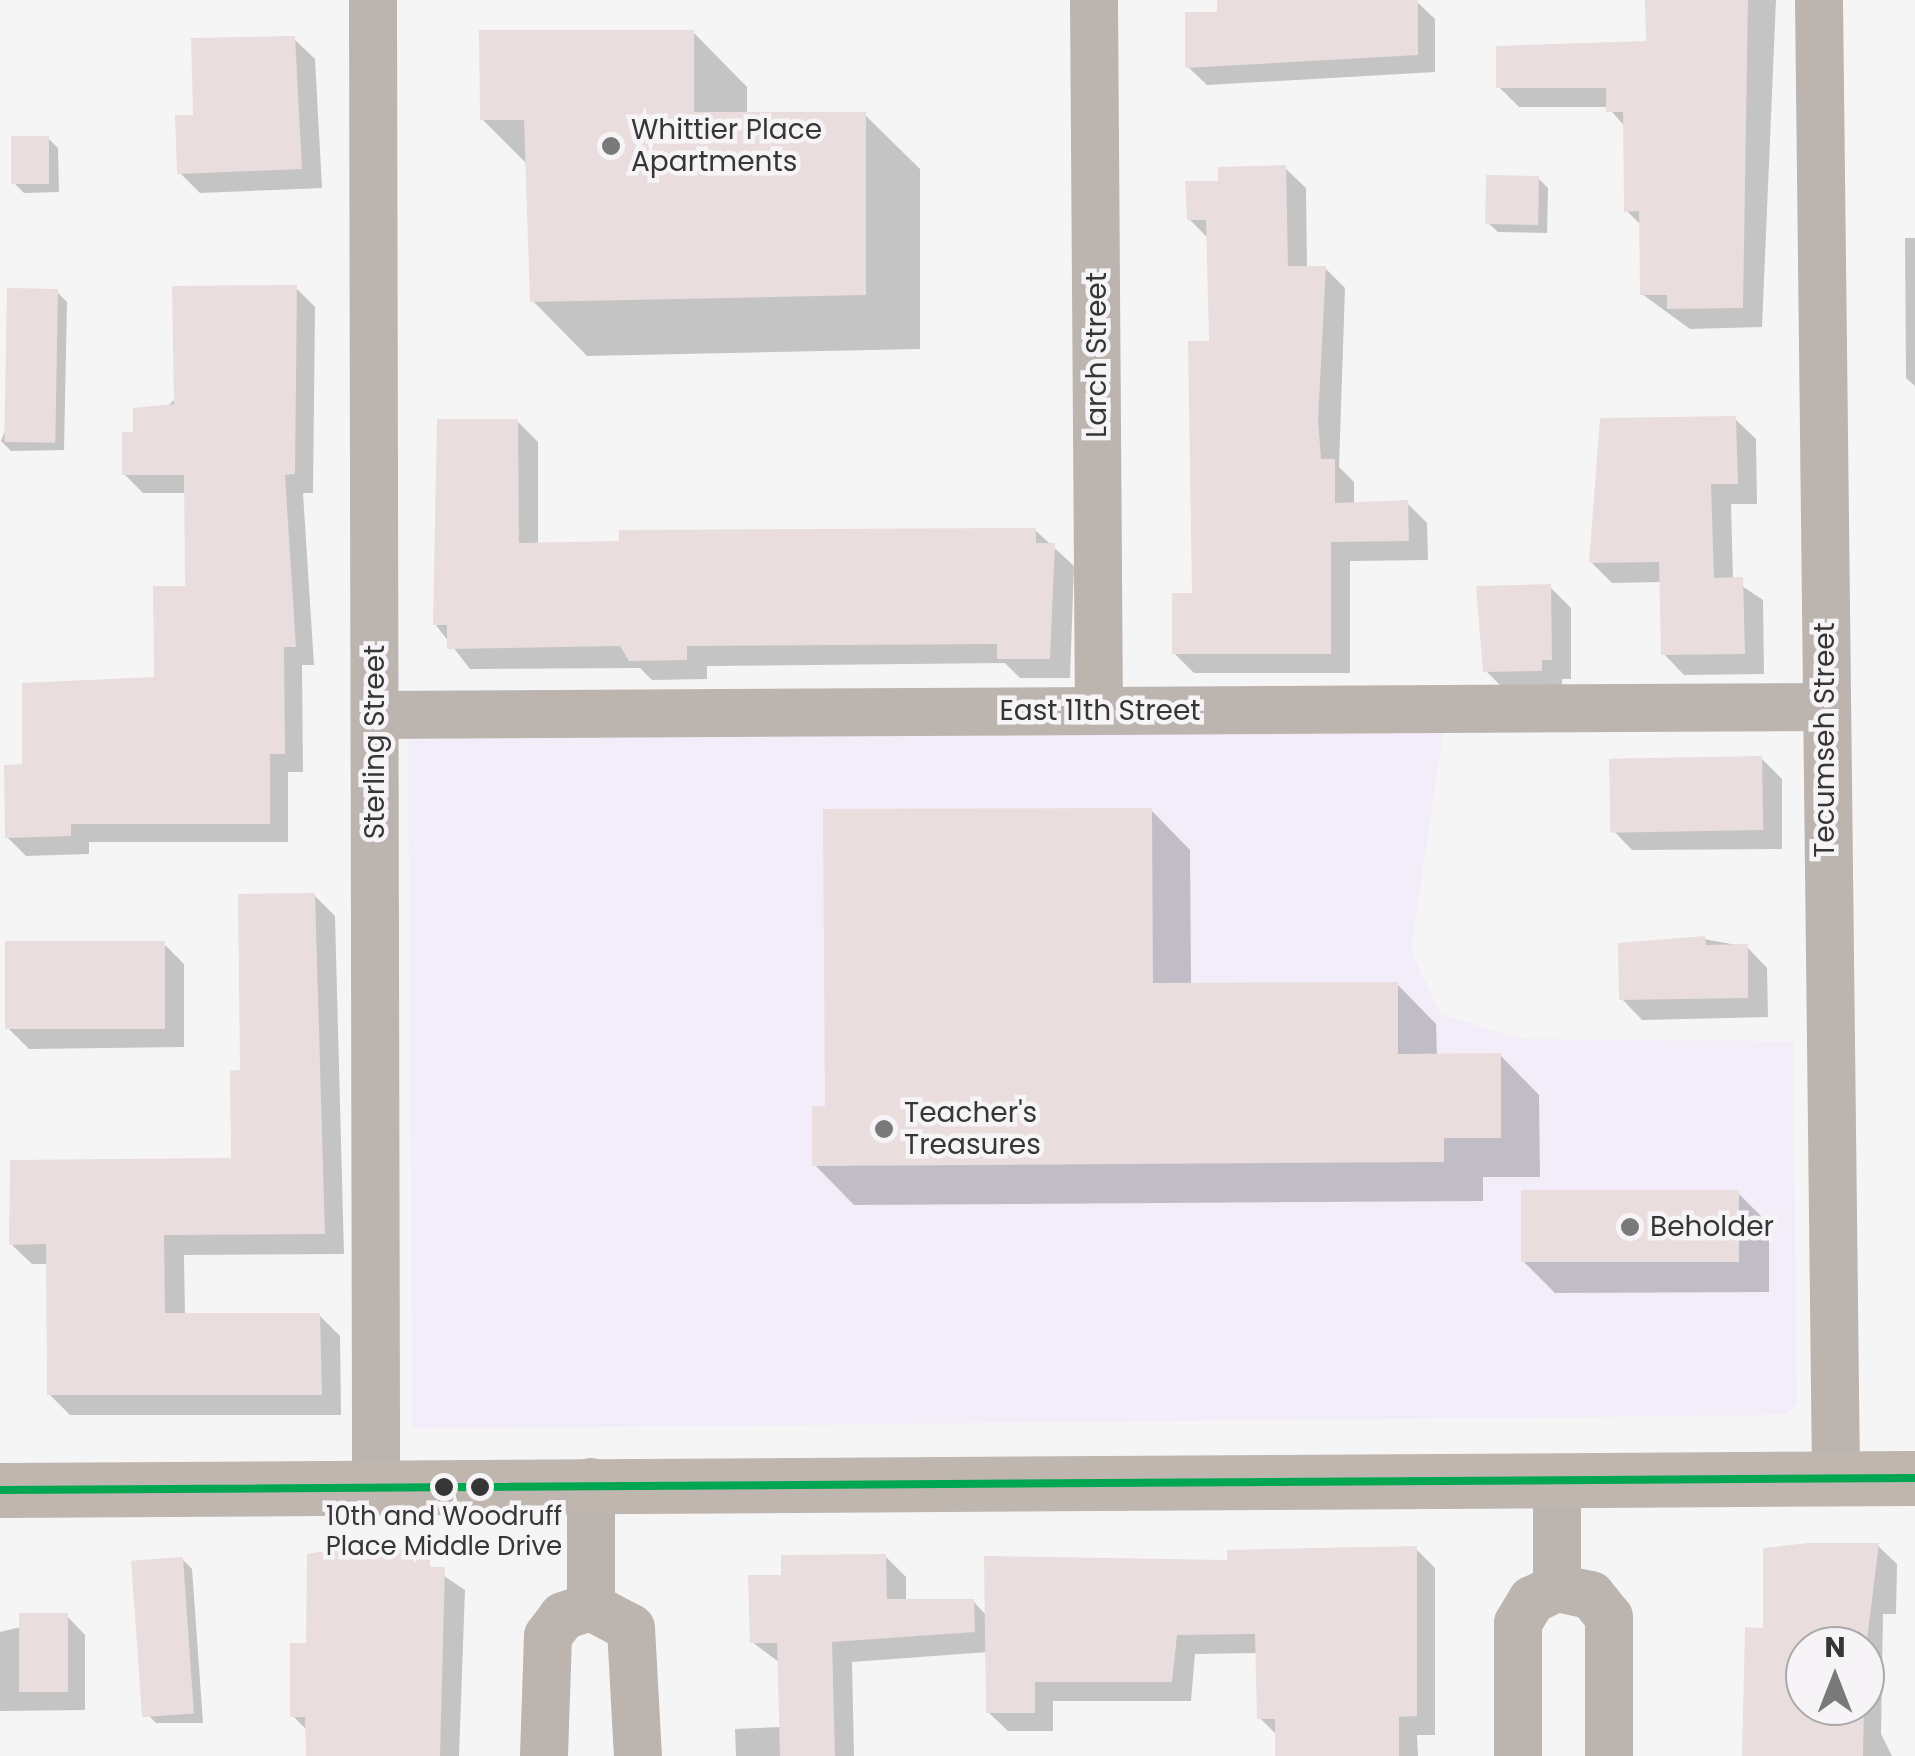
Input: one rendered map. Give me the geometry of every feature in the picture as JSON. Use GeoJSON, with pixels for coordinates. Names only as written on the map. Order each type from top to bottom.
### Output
{"type":"FeatureCollection","features":[{"type":"Feature","properties":{"kind":"main road"},"geometry":{"type":"LineString","coordinates":[[0,1490],[591,1482],[1915,1478]]}},
{"type":"Feature","properties":{"kind":"street","name":"Sterling Street"},"geometry":{"type":"LineString","coordinates":[[374,0],[376,1485]]}},
{"type":"Feature","properties":{"kind":"street","name":"Larch Street"},"geometry":{"type":"LineString","coordinates":[[1094,0],[1099,711]]}},
{"type":"Feature","properties":{"kind":"street","name":"Tecumseh Street"},"geometry":{"type":"LineString","coordinates":[[1819,0],[1824,708],[1836,1479]]}},
{"type":"Feature","properties":{"kind":"street","name":"East 11th Street"},"geometry":{"type":"LineString","coordinates":[[375,715],[1824,708]]}},
{"type":"Feature","properties":{"kind":"street"},"geometry":{"type":"LineString","coordinates":[[1557,1481],[1557,1588]]}},
{"type":"Feature","properties":{"kind":"street"},"geometry":{"type":"LineString","coordinates":[[591,1482],[591,1607]]}},
{"type":"Feature","properties":{"kind":"street"},"geometry":{"type":"LineString","coordinates":[[1518,1756],[1518,1623],[1532,1600],[1557,1588],[1591,1595],[1608,1618],[1608,1756]]}},
{"type":"Feature","properties":{"kind":"street"},"geometry":{"type":"LineString","coordinates":[[544,1756],[548,1636],[563,1616],[591,1607],[630,1628],[638,1756]]}},
{"type":"Feature","properties":{"kind":"shaded area"},"geometry":{"type":"Polygon","coordinates":[[[1444,727],[1411,951],[1441,1014],[1522,1039],[1793,1041],[1797,1404],[1785,1415],[412,1429],[408,740],[1444,727]]]}},
{"type":"Feature","properties":{"kind":"building"},"geometry":{"type":"Polygon","coordinates":[[[1217,0],[1418,0],[1418,55],[1185,68],[1185,12],[1217,12],[1217,0]]]}},
{"type":"Feature","properties":{"kind":"building"},"geometry":{"type":"Polygon","coordinates":[[[1645,0],[1748,0],[1743,308],[1667,309],[1667,295],[1640,295],[1639,211],[1624,212],[1623,112],[1606,112],[1606,88],[1496,88],[1496,46],[1646,41],[1645,0]]]}},
{"type":"Feature","properties":{"kind":"building","name":"Whittier Place Apartments"},"geometry":{"type":"Polygon","coordinates":[[[479,30],[694,30],[694,112],[866,112],[866,295],[530,302],[524,120],[480,120],[479,30]]]}},
{"type":"Feature","properties":{"kind":"building"},"geometry":{"type":"Polygon","coordinates":[[[295,36],[302,169],[177,174],[175,115],[193,115],[191,38],[295,36]]]}},
{"type":"Feature","properties":{"kind":"building"},"geometry":{"type":"Polygon","coordinates":[[[11,136],[49,136],[49,184],[11,184],[11,136]]]}},
{"type":"Feature","properties":{"kind":"building"},"geometry":{"type":"Polygon","coordinates":[[[1286,165],[1288,266],[1326,266],[1318,420],[1321,459],[1335,459],[1335,503],[1408,500],[1409,541],[1331,542],[1331,654],[1172,654],[1172,593],[1192,593],[1188,341],[1209,341],[1206,220],[1187,220],[1185,181],[1218,181],[1218,167],[1286,165]]]}},
{"type":"Feature","properties":{"kind":"building"},"geometry":{"type":"Polygon","coordinates":[[[1486,175],[1539,176],[1538,225],[1485,224],[1486,175]]]}},
{"type":"Feature","properties":{"kind":"building"},"geometry":{"type":"Polygon","coordinates":[[[297,285],[295,474],[285,475],[296,647],[284,647],[285,754],[270,754],[270,824],[71,824],[71,836],[5,838],[4,765],[22,764],[22,683],[154,677],[153,586],[185,586],[184,475],[122,475],[122,432],[133,432],[133,408],[174,404],[172,286],[297,285]]]}},
{"type":"Feature","properties":{"kind":"building"},"geometry":{"type":"Polygon","coordinates":[[[7,288],[58,289],[55,443],[4,442],[7,288]]]}},
{"type":"Feature","properties":{"kind":"building"},"geometry":{"type":"Polygon","coordinates":[[[1736,416],[1738,484],[1711,484],[1714,578],[1743,577],[1745,654],[1661,655],[1659,562],[1589,563],[1600,418],[1736,416]]]}},
{"type":"Feature","properties":{"kind":"building"},"geometry":{"type":"Polygon","coordinates":[[[437,419],[518,419],[519,543],[619,541],[619,530],[1036,528],[1036,543],[1055,543],[1050,659],[997,659],[997,644],[687,646],[687,660],[629,661],[620,646],[447,649],[447,625],[433,625],[437,419]]]}},
{"type":"Feature","properties":{"kind":"building"},"geometry":{"type":"Polygon","coordinates":[[[1551,584],[1552,660],[1542,660],[1542,671],[1483,672],[1476,586],[1551,584]]]}},
{"type":"Feature","properties":{"kind":"building"},"geometry":{"type":"Polygon","coordinates":[[[1762,756],[1763,830],[1610,833],[1609,759],[1762,756]]]}},
{"type":"Feature","properties":{"kind":"building"},"geometry":{"type":"Polygon","coordinates":[[[1152,808],[1153,983],[1398,982],[1398,1054],[1501,1053],[1501,1138],[1444,1138],[1444,1162],[812,1166],[812,1106],[825,1106],[823,809],[1152,808]]]}},
{"type":"Feature","properties":{"kind":"building"},"geometry":{"type":"Polygon","coordinates":[[[315,893],[325,1234],[164,1235],[165,1313],[320,1313],[322,1395],[47,1395],[46,1244],[9,1245],[10,1160],[231,1158],[230,1071],[240,1070],[238,894],[315,893]]]}},
{"type":"Feature","properties":{"kind":"building"},"geometry":{"type":"Polygon","coordinates":[[[1705,936],[1706,945],[1748,944],[1748,998],[1619,1000],[1618,943],[1705,936]]]}},
{"type":"Feature","properties":{"kind":"building"},"geometry":{"type":"Polygon","coordinates":[[[5,941],[165,941],[165,1029],[5,1029],[5,941]]]}},
{"type":"Feature","properties":{"kind":"building","name":"Beholder"},"geometry":{"type":"Polygon","coordinates":[[[1521,1190],[1739,1190],[1739,1262],[1521,1262],[1521,1190]]]}},
{"type":"Feature","properties":{"kind":"building"},"geometry":{"type":"Polygon","coordinates":[[[1809,1543],[1879,1543],[1869,1626],[1785,1626],[1785,1726],[1864,1726],[1863,1756],[1742,1756],[1745,1627],[1763,1628],[1763,1548],[1809,1543]]]}},
{"type":"Feature","properties":{"kind":"building"},"geometry":{"type":"Polygon","coordinates":[[[1417,1546],[1417,1716],[1399,1717],[1399,1756],[1275,1756],[1275,1719],[1257,1719],[1255,1634],[1177,1635],[1172,1682],[1035,1682],[1035,1713],[986,1713],[984,1556],[1227,1560],[1227,1550],[1417,1546]]]}},
{"type":"Feature","properties":{"kind":"building"},"geometry":{"type":"Polygon","coordinates":[[[351,1547],[430,1552],[430,1567],[445,1567],[440,1756],[306,1756],[305,1717],[290,1717],[290,1643],[306,1643],[307,1554],[351,1547]]]}},
{"type":"Feature","properties":{"kind":"building"},"geometry":{"type":"Polygon","coordinates":[[[886,1554],[887,1599],[974,1599],[975,1632],[832,1642],[835,1756],[780,1756],[777,1643],[750,1643],[748,1575],[781,1575],[781,1555],[886,1554]]]}},
{"type":"Feature","properties":{"kind":"building"},"geometry":{"type":"Polygon","coordinates":[[[183,1557],[194,1714],[142,1717],[131,1561],[183,1557]]]}},
{"type":"Feature","properties":{"kind":"building"},"geometry":{"type":"Polygon","coordinates":[[[19,1613],[68,1613],[68,1692],[19,1692],[19,1613]]]}},
{"type":"Feature","properties":{"kind":"transit line"},"geometry":{"type":"LineString","coordinates":[[0,1490],[1915,1478]]}},
{"type":"Feature","properties":{"kind":"place","name":"Whittier Place Apartments"},"geometry":{"type":"Point","coordinates":[611,146]}},
{"type":"Feature","properties":{"kind":"place","name":"Teacher's Treasures"},"geometry":{"type":"Point","coordinates":[884,1129]}},
{"type":"Feature","properties":{"kind":"place","name":"Beholder"},"geometry":{"type":"Point","coordinates":[1630,1227]}},
{"type":"Feature","properties":{"kind":"place","name":"10th and Woodruff Place Middle Drive"},"geometry":{"type":"Point","coordinates":[444,1487]}}]}
